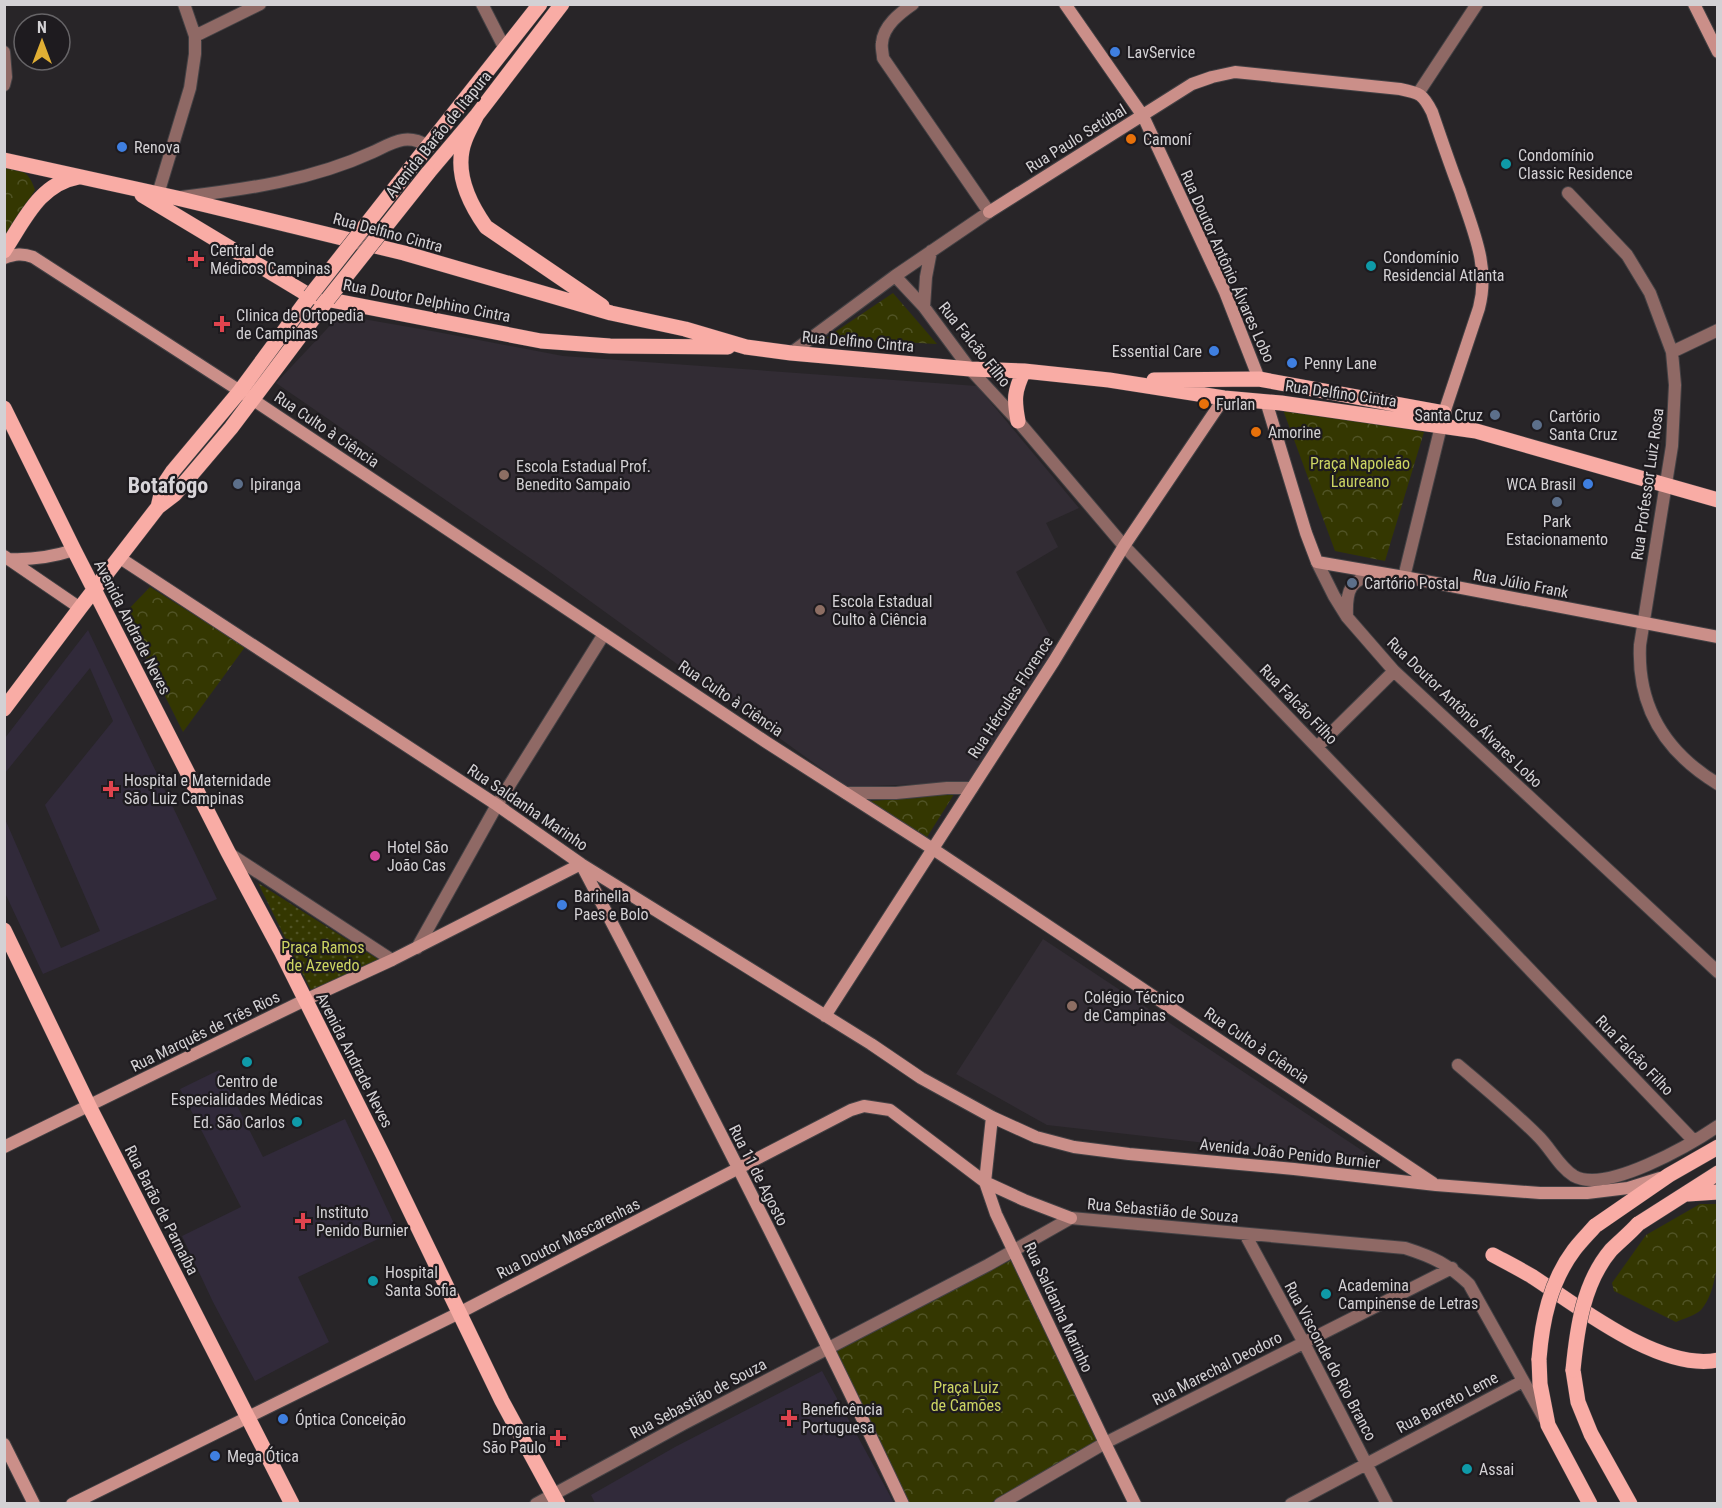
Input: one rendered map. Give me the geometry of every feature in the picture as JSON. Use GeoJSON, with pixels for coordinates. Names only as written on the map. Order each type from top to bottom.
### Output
{"type":"FeatureCollection","features":[{"type":"Feature","properties":{"kind":"main road","name":"Avenida Barão de Itapura"},"geometry":{"type":"LineString","coordinates":[[246,395],[310,296],[540,4]]}},
{"type":"Feature","properties":{"kind":"main road","name":"Avenida Barão de Itapura"},"geometry":{"type":"LineString","coordinates":[[4,709],[158,507],[163,486],[173,471],[246,395],[328,299],[477,115],[562,4]]}},
{"type":"Feature","properties":{"kind":"main road"},"geometry":{"type":"LineString","coordinates":[[477,115],[464,142],[461,159],[464,186],[475,211],[486,227],[561,277],[611,314]]}},
{"type":"Feature","properties":{"kind":"main road","name":"Rua Delfino Cintra"},"geometry":{"type":"LineString","coordinates":[[4,160],[177,198],[404,253],[611,314],[685,329],[746,347],[791,353],[1109,380],[1224,398],[1443,419],[1476,431],[1718,500]]}},
{"type":"Feature","properties":{"kind":"main road"},"geometry":{"type":"LineString","coordinates":[[4,251],[38,198],[65,179],[81,177]]}},
{"type":"Feature","properties":{"kind":"main road","name":"Rua Doutor Delphino Cintra"},"geometry":{"type":"LineString","coordinates":[[130,188],[310,296],[542,341],[576,345],[746,347]]}},
{"type":"Feature","properties":{"kind":"main road"},"geometry":{"type":"LineString","coordinates":[[634,347],[639,332],[637,320]]}},
{"type":"Feature","properties":{"kind":"main road"},"geometry":{"type":"LineString","coordinates":[[1018,422],[1015,391],[1024,372]]}},
{"type":"Feature","properties":{"kind":"main road"},"geometry":{"type":"LineString","coordinates":[[1109,380],[1259,379],[1443,419]]}},
{"type":"Feature","properties":{"kind":"main road","name":"Avenida Andrade Neves"},"geometry":{"type":"LineString","coordinates":[[4,408],[10,431],[74,550],[306,1000],[502,1401],[556,1499]]}},
{"type":"Feature","properties":{"kind":"main road","name":"Rua Barão de Parnaíba"},"geometry":{"type":"LineString","coordinates":[[4,930],[89,1106],[292,1503]]}},
{"type":"Feature","properties":{"kind":"main road"},"geometry":{"type":"LineString","coordinates":[[1590,1503],[1548,1425],[1540,1384],[1539,1359],[1541,1330],[1546,1308],[1558,1275],[1573,1251],[1595,1226],[1669,1175],[1718,1147]]}},
{"type":"Feature","properties":{"kind":"main road"},"geometry":{"type":"LineString","coordinates":[[1630,1503],[1591,1434],[1578,1402],[1574,1370],[1576,1333],[1585,1298],[1610,1252],[1638,1224],[1718,1173]]}},
{"type":"Feature","properties":{"kind":"main road"},"geometry":{"type":"LineString","coordinates":[[1686,1194],[1718,1192]]}},
{"type":"Feature","properties":{"kind":"main road"},"geometry":{"type":"LineString","coordinates":[[1493,1255],[1530,1275],[1629,1340],[1664,1354],[1693,1361],[1718,1360]]}},
{"type":"Feature","properties":{"kind":"street"},"geometry":{"type":"LineString","coordinates":[[158,194],[190,88],[195,54],[195,36],[184,4]]}},
{"type":"Feature","properties":{"kind":"street"},"geometry":{"type":"LineString","coordinates":[[195,36],[261,4]]}},
{"type":"Feature","properties":{"kind":"street"},"geometry":{"type":"LineString","coordinates":[[482,4],[505,49]]}},
{"type":"Feature","properties":{"kind":"street"},"geometry":{"type":"LineString","coordinates":[[913,4],[903,11],[884,33],[882,43],[884,58],[989,212]]}},
{"type":"Feature","properties":{"kind":"street","name":"Rua Doutor Antônio Álvares Lobo"},"geometry":{"type":"LineString","coordinates":[[1065,4],[1143,116],[1226,292],[1259,379],[1306,534],[1317,562],[1347,617],[1394,671],[1718,972]]}},
{"type":"Feature","properties":{"kind":"street"},"geometry":{"type":"LineString","coordinates":[[1404,577],[1443,419],[1483,292],[1483,269],[1478,243],[1432,112],[1419,92],[1477,4]]}},
{"type":"Feature","properties":{"kind":"street"},"geometry":{"type":"LineString","coordinates":[[1694,4],[1718,52]]}},
{"type":"Feature","properties":{"kind":"street"},"geometry":{"type":"LineString","coordinates":[[4,52],[6,77],[4,85]]}},
{"type":"Feature","properties":{"kind":"street","name":"Rua Paulo Setúbal"},"geometry":{"type":"LineString","coordinates":[[791,353],[930,251],[1192,84],[1235,72],[1419,92]]}},
{"type":"Feature","properties":{"kind":"street"},"geometry":{"type":"LineString","coordinates":[[177,198],[257,187],[319,173],[400,140],[417,140],[428,146]]}},
{"type":"Feature","properties":{"kind":"street","name":"Rua Professor Luiz Rosa"},"geometry":{"type":"LineString","coordinates":[[1568,193],[1627,255],[1650,293],[1672,352],[1675,385],[1672,446],[1643,624],[1639,667],[1646,700],[1659,728],[1677,751],[1703,775],[1718,784]]}},
{"type":"Feature","properties":{"kind":"street"},"geometry":{"type":"LineString","coordinates":[[924,307],[930,251]]}},
{"type":"Feature","properties":{"kind":"street","name":"Rua Culto à Ciência"},"geometry":{"type":"LineString","coordinates":[[4,258],[24,253],[33,257],[933,849],[1436,1185]]}},
{"type":"Feature","properties":{"kind":"street","name":"Rua Falcão Filho"},"geometry":{"type":"LineString","coordinates":[[895,276],[924,307],[970,369],[1124,546],[1694,1141]]}},
{"type":"Feature","properties":{"kind":"street"},"geometry":{"type":"LineString","coordinates":[[1672,352],[1718,330]]}},
{"type":"Feature","properties":{"kind":"street","name":"Rua Hércules Florence"},"geometry":{"type":"LineString","coordinates":[[825,1016],[1054,661],[1124,546],[1224,398]]}},
{"type":"Feature","properties":{"kind":"street"},"geometry":{"type":"LineString","coordinates":[[6,558],[29,560],[56,556],[74,550]]}},
{"type":"Feature","properties":{"kind":"street"},"geometry":{"type":"LineString","coordinates":[[6,558],[80,608]]}},
{"type":"Feature","properties":{"kind":"street","name":"Rua Saldanha Marinho"},"geometry":{"type":"LineString","coordinates":[[120,558],[497,805],[580,864],[921,1078]]}},
{"type":"Feature","properties":{"kind":"street","name":"Rua Júlio Frank"},"geometry":{"type":"LineString","coordinates":[[1317,562],[1718,638]]}},
{"type":"Feature","properties":{"kind":"street"},"geometry":{"type":"LineString","coordinates":[[1347,617],[1347,602],[1355,582],[1362,577],[1377,573]]}},
{"type":"Feature","properties":{"kind":"street"},"geometry":{"type":"LineString","coordinates":[[417,948],[497,805],[604,634]]}},
{"type":"Feature","properties":{"kind":"street"},"geometry":{"type":"LineString","coordinates":[[1317,747],[1394,671]]}},
{"type":"Feature","properties":{"kind":"street"},"geometry":{"type":"LineString","coordinates":[[846,793],[896,793],[972,788]]}},
{"type":"Feature","properties":{"kind":"street"},"geometry":{"type":"LineString","coordinates":[[228,852],[392,960]]}},
{"type":"Feature","properties":{"kind":"street","name":"Rua Marquês de Três Rios"},"geometry":{"type":"LineString","coordinates":[[4,1147],[417,948],[580,864]]}},
{"type":"Feature","properties":{"kind":"street","name":"Rua 11 de Agosto"},"geometry":{"type":"LineString","coordinates":[[580,864],[675,1043],[838,1366],[903,1503]]}},
{"type":"Feature","properties":{"kind":"street"},"geometry":{"type":"LineString","coordinates":[[1458,1065],[1540,1137],[1565,1168],[1575,1176],[1598,1180],[1622,1174],[1662,1158],[1718,1126]]}},
{"type":"Feature","properties":{"kind":"street","name":"Avenida João Penido Burnier"},"geometry":{"type":"LineString","coordinates":[[921,1078],[992,1117],[1036,1137],[1074,1147],[1436,1185],[1540,1193],[1587,1193],[1628,1188],[1669,1175]]}},
{"type":"Feature","properties":{"kind":"street","name":"Rua Doutor Mascarenhas"},"geometry":{"type":"LineString","coordinates":[[72,1503],[459,1313],[851,1110],[864,1106],[890,1110],[985,1182],[1071,1218]]}},
{"type":"Feature","properties":{"kind":"street","name":"Rua Saldanha Marinho"},"geometry":{"type":"LineString","coordinates":[[992,1117],[985,1182],[996,1214],[1135,1503]]}},
{"type":"Feature","properties":{"kind":"street","name":"Rua Sebastião de Souza"},"geometry":{"type":"LineString","coordinates":[[537,1503],[556,1499],[683,1424],[1014,1251],[1071,1218],[1405,1248],[1426,1255],[1452,1268],[1469,1284],[1548,1425]]}},
{"type":"Feature","properties":{"kind":"street","name":"Rua Visconde do Rio Branco"},"geometry":{"type":"LineString","coordinates":[[1245,1234],[1387,1503]]}},
{"type":"Feature","properties":{"kind":"street","name":"Rua Marechal Deodoro"},"geometry":{"type":"LineString","coordinates":[[1000,1503],[1105,1443],[1452,1268]]}},
{"type":"Feature","properties":{"kind":"street","name":"Rua Barreto Leme"},"geometry":{"type":"LineString","coordinates":[[1291,1503],[1523,1381]]}},
{"type":"Feature","properties":{"kind":"street"},"geometry":{"type":"LineString","coordinates":[[4,1444],[34,1503]]}},
{"type":"Feature","properties":{"kind":"shaded area","name":"Escola Estadual Culto à Ciência"},"geometry":{"type":"Polygon","coordinates":[[[340,315],[563,356],[977,386],[1079,508],[1046,523],[1058,547],[1016,572],[1057,649],[971,782],[847,787],[543,567],[276,383],[340,315]]]}},
{"type":"Feature","properties":{"kind":"shaded area","name":"Hospital e Maternidade São Luiz Campinas"},"geometry":{"type":"Polygon","coordinates":[[[88,630],[217,899],[43,974],[5,893],[5,819],[61,948],[100,931],[45,805],[113,721],[90,668],[5,773],[5,738],[88,630]]]}},
{"type":"Feature","properties":{"kind":"shaded area","name":"Colégio Técnico de Campinas"},"geometry":{"type":"Polygon","coordinates":[[[1043,939],[1381,1163],[1047,1125],[956,1074],[1043,939]]]}},
{"type":"Feature","properties":{"kind":"shaded area","name":"Instituto Penido Burnier"},"geometry":{"type":"Polygon","coordinates":[[[219,1070],[263,1157],[345,1119],[397,1230],[298,1277],[329,1342],[255,1381],[213,1302],[182,1236],[241,1207],[180,1089],[219,1070]]]}},
{"type":"Feature","properties":{"kind":"shaded area","name":"Beneficência Portuguesa"},"geometry":{"type":"Polygon","coordinates":[[[822,1371],[894,1503],[595,1503],[591,1495],[675,1447],[822,1371]]]}},
{"type":"Feature","properties":{"kind":"green space"},"geometry":{"type":"Polygon","coordinates":[[[5,166],[24,172],[35,190],[5,238],[5,166]]]}},
{"type":"Feature","properties":{"kind":"green space"},"geometry":{"type":"Polygon","coordinates":[[[893,293],[937,344],[826,338],[893,293]]]}},
{"type":"Feature","properties":{"kind":"green space","name":"Praça Napoleão Laureano"},"geometry":{"type":"Polygon","coordinates":[[[1282,407],[1424,432],[1385,561],[1335,551],[1282,407]]]}},
{"type":"Feature","properties":{"kind":"green space"},"geometry":{"type":"Polygon","coordinates":[[[150,587],[245,647],[183,732],[124,614],[150,587]]]}},
{"type":"Feature","properties":{"kind":"green space"},"geometry":{"type":"Polygon","coordinates":[[[958,788],[927,837],[869,801],[919,798],[958,788]]]}},
{"type":"Feature","properties":{"kind":"green space","name":"Praça Ramos de Azevedo"},"geometry":{"type":"Polygon","coordinates":[[[258,883],[379,960],[311,990],[258,883]]]}},
{"type":"Feature","properties":{"kind":"green space"},"geometry":{"type":"Polygon","coordinates":[[[1700,1204],[1718,1204],[1716,1274],[1708,1300],[1701,1310],[1676,1322],[1614,1291],[1612,1283],[1646,1235],[1700,1204]]]}},
{"type":"Feature","properties":{"kind":"green space","name":"Praça Luiz de Camões"},"geometry":{"type":"Polygon","coordinates":[[[1012,1260],[1105,1443],[990,1503],[902,1503],[828,1348],[1012,1260]]]}},
{"type":"Feature","properties":{"kind":"place","name":"LavService"},"geometry":{"type":"Point","coordinates":[1115,52]}},
{"type":"Feature","properties":{"kind":"place","name":"Camoní"},"geometry":{"type":"Point","coordinates":[1131,139]}},
{"type":"Feature","properties":{"kind":"place","name":"Renova"},"geometry":{"type":"Point","coordinates":[122,147]}},
{"type":"Feature","properties":{"kind":"place","name":"Condomínio Classic Residence"},"geometry":{"type":"Point","coordinates":[1506,164]}},
{"type":"Feature","properties":{"kind":"place","name":"Central de Médicos Campinas"},"geometry":{"type":"Point","coordinates":[196,259]}},
{"type":"Feature","properties":{"kind":"place","name":"Condomínio Residencial Atlanta"},"geometry":{"type":"Point","coordinates":[1371,266]}},
{"type":"Feature","properties":{"kind":"place","name":"Clinica de Ortopedia de Campinas"},"geometry":{"type":"Point","coordinates":[222,324]}},
{"type":"Feature","properties":{"kind":"place","name":"Essential Care"},"geometry":{"type":"Point","coordinates":[1214,351]}},
{"type":"Feature","properties":{"kind":"place","name":"Penny Lane"},"geometry":{"type":"Point","coordinates":[1292,363]}},
{"type":"Feature","properties":{"kind":"place","name":"Furlan"},"geometry":{"type":"Point","coordinates":[1204,404]}},
{"type":"Feature","properties":{"kind":"place","name":"Santa Cruz"},"geometry":{"type":"Point","coordinates":[1495,415]}},
{"type":"Feature","properties":{"kind":"place","name":"Cartório Santa Cruz"},"geometry":{"type":"Point","coordinates":[1537,425]}},
{"type":"Feature","properties":{"kind":"place","name":"Amorine"},"geometry":{"type":"Point","coordinates":[1256,432]}},
{"type":"Feature","properties":{"kind":"place","name":"Escola Estadual Prof. Benedito Sampaio"},"geometry":{"type":"Point","coordinates":[504,475]}},
{"type":"Feature","properties":{"kind":"place","name":"Ipiranga"},"geometry":{"type":"Point","coordinates":[238,484]}},
{"type":"Feature","properties":{"kind":"place","name":"WCA Brasil"},"geometry":{"type":"Point","coordinates":[1588,484]}},
{"type":"Feature","properties":{"kind":"place","name":"Park Estacionamento"},"geometry":{"type":"Point","coordinates":[1557,502]}},
{"type":"Feature","properties":{"kind":"place","name":"Cartório Postal"},"geometry":{"type":"Point","coordinates":[1352,583]}},
{"type":"Feature","properties":{"kind":"place","name":"Escola Estadual Culto à Ciência"},"geometry":{"type":"Point","coordinates":[820,610]}},
{"type":"Feature","properties":{"kind":"place","name":"Hospital e Maternidade São Luiz Campinas"},"geometry":{"type":"Point","coordinates":[111,789]}},
{"type":"Feature","properties":{"kind":"place","name":"Hotel São João Cas"},"geometry":{"type":"Point","coordinates":[375,856]}},
{"type":"Feature","properties":{"kind":"place","name":"Barinella Paes e Bolo"},"geometry":{"type":"Point","coordinates":[562,905]}},
{"type":"Feature","properties":{"kind":"place","name":"Colégio Técnico de Campinas"},"geometry":{"type":"Point","coordinates":[1072,1006]}},
{"type":"Feature","properties":{"kind":"place","name":"Centro de Especialidades Médicas"},"geometry":{"type":"Point","coordinates":[247,1062]}},
{"type":"Feature","properties":{"kind":"place","name":"Ed. São Carlos"},"geometry":{"type":"Point","coordinates":[297,1122]}},
{"type":"Feature","properties":{"kind":"place","name":"Instituto Penido Burnier"},"geometry":{"type":"Point","coordinates":[303,1221]}},
{"type":"Feature","properties":{"kind":"place","name":"Hospital Santa Sofia"},"geometry":{"type":"Point","coordinates":[373,1281]}},
{"type":"Feature","properties":{"kind":"place","name":"Academina Campinense de Letras"},"geometry":{"type":"Point","coordinates":[1326,1294]}},
{"type":"Feature","properties":{"kind":"place","name":"Beneficência Portuguesa"},"geometry":{"type":"Point","coordinates":[789,1418]}},
{"type":"Feature","properties":{"kind":"place","name":"Óptica Conceição"},"geometry":{"type":"Point","coordinates":[283,1419]}},
{"type":"Feature","properties":{"kind":"place","name":"Drogaria São Paulo"},"geometry":{"type":"Point","coordinates":[558,1438]}},
{"type":"Feature","properties":{"kind":"place","name":"Mega Ótica"},"geometry":{"type":"Point","coordinates":[215,1456]}},
{"type":"Feature","properties":{"kind":"place","name":"Assai"},"geometry":{"type":"Point","coordinates":[1467,1469]}},
{"type":"Feature","properties":{"kind":"district","name":"Botafogo"},"geometry":{"type":"Point","coordinates":[168,485]}}]}
